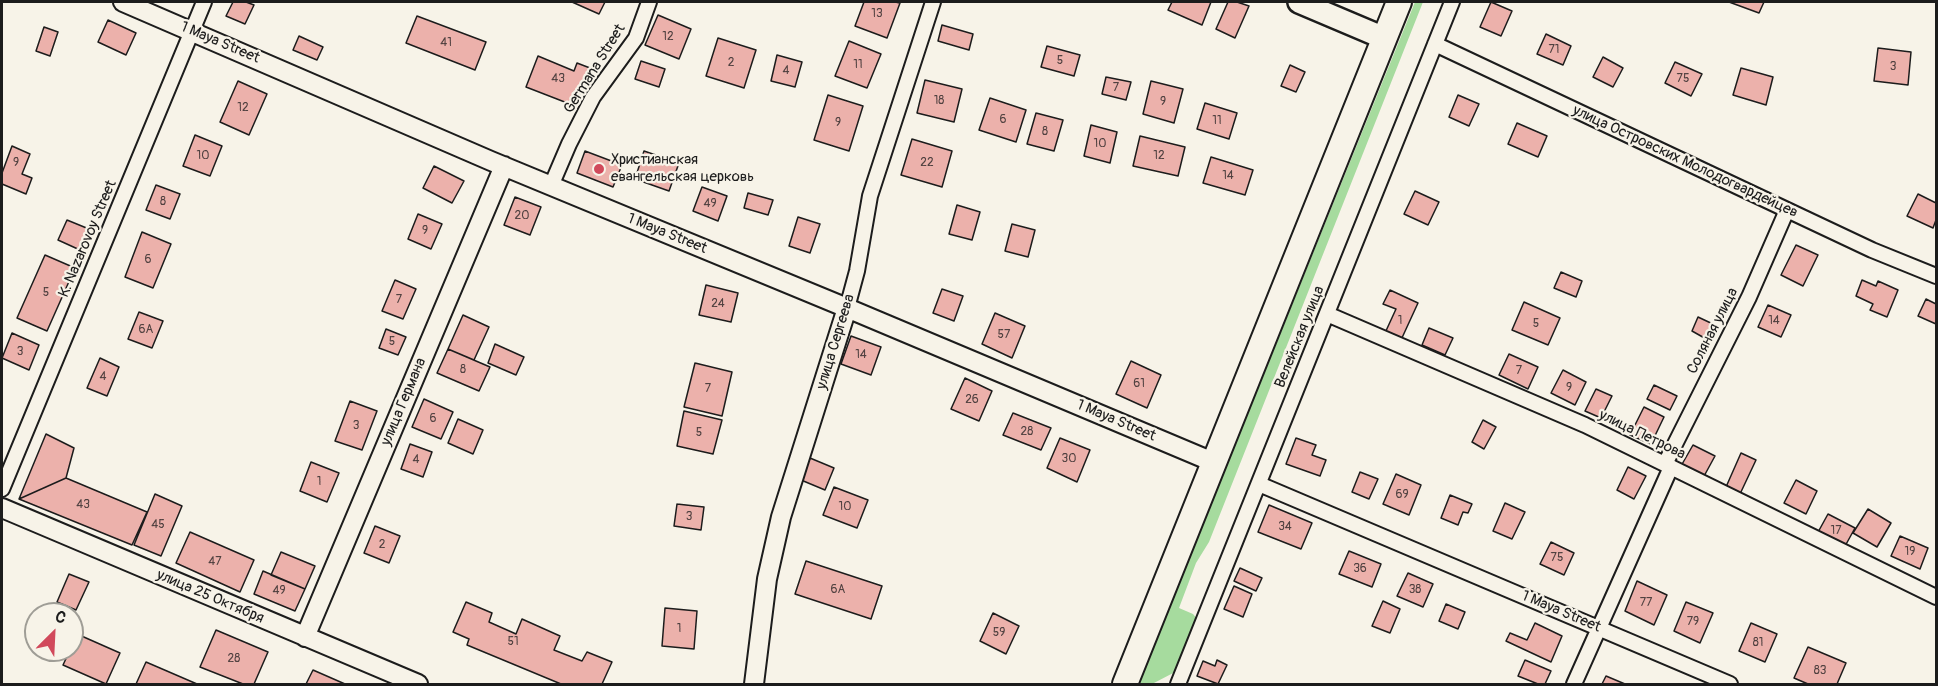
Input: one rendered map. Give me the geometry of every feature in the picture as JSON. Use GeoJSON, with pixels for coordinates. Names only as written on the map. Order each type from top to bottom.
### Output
{"type":"FeatureCollection","features":[{"type":"Feature","properties":{"kind":"highway"},"geometry":{"type":"LineString","coordinates":[[1125,684],[1399,2]]}},
{"type":"Feature","properties":{"kind":"main road","name":"1 Maya Street"},"geometry":{"type":"LineString","coordinates":[[123,2],[551,186],[1213,462]]}},
{"type":"Feature","properties":{"kind":"main road"},"geometry":{"type":"LineString","coordinates":[[1299,2],[1384,38]]}},
{"type":"Feature","properties":{"kind":"main road","name":"улица Германа"},"geometry":{"type":"LineString","coordinates":[[305,637],[504,166]]}},
{"type":"Feature","properties":{"kind":"main road","name":"улица Сергеева"},"geometry":{"type":"LineString","coordinates":[[754,684],[767,579],[781,517],[847,308]]}},
{"type":"Feature","properties":{"kind":"main road","name":"улица 25 Октября"},"geometry":{"type":"LineString","coordinates":[[2,508],[418,684]]}},
{"type":"Feature","properties":{"kind":"street","name":"K. Nazarovoy Street"},"geometry":{"type":"LineString","coordinates":[[2,489],[204,2]]}},
{"type":"Feature","properties":{"kind":"street","name":"Germana Street"},"geometry":{"type":"LineString","coordinates":[[551,186],[593,97],[636,38],[649,2]]}},
{"type":"Feature","properties":{"kind":"street","name":"улица Сергеева"},"geometry":{"type":"LineString","coordinates":[[847,308],[857,271],[870,196],[933,2]]}},
{"type":"Feature","properties":{"kind":"street","name":"Велейская улица"},"geometry":{"type":"LineString","coordinates":[[1178,684],[1452,2]]}},
{"type":"Feature","properties":{"kind":"street","name":"улица Островских Молодогвардейцев"},"geometry":{"type":"LineString","coordinates":[[1435,44],[1872,250],[1936,276]]}},
{"type":"Feature","properties":{"kind":"street","name":"Соляная улица"},"geometry":{"type":"LineString","coordinates":[[1574,684],[1668,466],[1749,297],[1787,210]]}},
{"type":"Feature","properties":{"kind":"street","name":"улица Петрова"},"geometry":{"type":"LineString","coordinates":[[1327,314],[1585,425],[1936,597]]}},
{"type":"Feature","properties":{"kind":"street","name":"1 Maya Street"},"geometry":{"type":"LineString","coordinates":[[1259,484],[1730,684]]}},
{"type":"Feature","properties":{"kind":"green space"},"geometry":{"type":"Polygon","coordinates":[[[1415,2],[1423,2],[1209,542],[1196,563],[1179,608],[1193,614],[1198,620],[1177,671],[1152,684],[1138,684],[1415,2]]]}},
{"type":"Feature","properties":{"kind":"building"},"geometry":{"type":"Polygon","coordinates":[[[233,2],[246,2],[254,5],[245,24],[226,16],[233,2]]]}},
{"type":"Feature","properties":{"kind":"building"},"geometry":{"type":"Polygon","coordinates":[[[572,2],[605,2],[599,14],[572,2]]]}},
{"type":"Feature","properties":{"kind":"building"},"geometry":{"type":"Polygon","coordinates":[[[864,2],[900,3],[887,38],[855,26],[864,2]]]}},
{"type":"Feature","properties":{"kind":"building"},"geometry":{"type":"Polygon","coordinates":[[[1172,2],[1211,2],[1202,25],[1168,10],[1172,2]]]}},
{"type":"Feature","properties":{"kind":"building"},"geometry":{"type":"Polygon","coordinates":[[[1228,2],[1249,6],[1235,38],[1216,29],[1228,2]]]}},
{"type":"Feature","properties":{"kind":"building"},"geometry":{"type":"Polygon","coordinates":[[[1491,2],[1512,11],[1501,36],[1480,27],[1491,2]]]}},
{"type":"Feature","properties":{"kind":"building"},"geometry":{"type":"Polygon","coordinates":[[[1729,2],[1764,2],[1759,13],[1729,2]]]}},
{"type":"Feature","properties":{"kind":"building"},"geometry":{"type":"Polygon","coordinates":[[[658,15],[691,29],[679,59],[645,45],[658,15]]]}},
{"type":"Feature","properties":{"kind":"building"},"geometry":{"type":"Polygon","coordinates":[[[417,16],[486,42],[475,70],[406,43],[417,16]]]}},
{"type":"Feature","properties":{"kind":"building"},"geometry":{"type":"Polygon","coordinates":[[[108,20],[136,33],[126,55],[98,42],[108,20]]]}},
{"type":"Feature","properties":{"kind":"building"},"geometry":{"type":"Polygon","coordinates":[[[942,25],[973,34],[969,50],[938,41],[942,25]]]}},
{"type":"Feature","properties":{"kind":"building"},"geometry":{"type":"Polygon","coordinates":[[[44,27],[58,32],[50,56],[36,51],[44,27]]]}},
{"type":"Feature","properties":{"kind":"building"},"geometry":{"type":"Polygon","coordinates":[[[1546,34],[1571,46],[1563,65],[1537,54],[1546,34]]]}},
{"type":"Feature","properties":{"kind":"building"},"geometry":{"type":"Polygon","coordinates":[[[299,36],[323,47],[317,60],[293,50],[299,36]]]}},
{"type":"Feature","properties":{"kind":"building"},"geometry":{"type":"Polygon","coordinates":[[[718,38],[756,50],[744,88],[706,76],[718,38]]]}},
{"type":"Feature","properties":{"kind":"building"},"geometry":{"type":"Polygon","coordinates":[[[849,41],[881,54],[867,88],[835,76],[849,41]]]}},
{"type":"Feature","properties":{"kind":"building"},"geometry":{"type":"Polygon","coordinates":[[[1047,46],[1080,55],[1074,76],[1041,67],[1047,46]]]}},
{"type":"Feature","properties":{"kind":"building"},"geometry":{"type":"Polygon","coordinates":[[[1878,48],[1911,52],[1908,85],[1874,81],[1878,48]]]}},
{"type":"Feature","properties":{"kind":"building"},"geometry":{"type":"Polygon","coordinates":[[[777,55],[802,62],[795,87],[771,81],[777,55]]]}},
{"type":"Feature","properties":{"kind":"building"},"geometry":{"type":"Polygon","coordinates":[[[538,56],[574,71],[577,63],[590,68],[575,106],[526,87],[538,56]]]}},
{"type":"Feature","properties":{"kind":"building"},"geometry":{"type":"Polygon","coordinates":[[[1603,57],[1623,68],[1613,87],[1593,77],[1603,57]]]}},
{"type":"Feature","properties":{"kind":"building"},"geometry":{"type":"Polygon","coordinates":[[[641,61],[665,69],[659,87],[635,79],[641,61]]]}},
{"type":"Feature","properties":{"kind":"building"},"geometry":{"type":"Polygon","coordinates":[[[1675,62],[1702,74],[1691,96],[1665,83],[1675,62]]]}},
{"type":"Feature","properties":{"kind":"building"},"geometry":{"type":"Polygon","coordinates":[[[1290,65],[1305,72],[1296,92],[1281,86],[1290,65]]]}},
{"type":"Feature","properties":{"kind":"building"},"geometry":{"type":"Polygon","coordinates":[[[1741,68],[1773,77],[1766,105],[1733,95],[1741,68]]]}},
{"type":"Feature","properties":{"kind":"building"},"geometry":{"type":"Polygon","coordinates":[[[1106,77],[1131,82],[1126,100],[1102,94],[1106,77]]]}},
{"type":"Feature","properties":{"kind":"building"},"geometry":{"type":"Polygon","coordinates":[[[925,80],[962,89],[954,122],[917,113],[925,80]]]}},
{"type":"Feature","properties":{"kind":"building"},"geometry":{"type":"Polygon","coordinates":[[[238,81],[267,94],[249,135],[220,122],[238,81]]]}},
{"type":"Feature","properties":{"kind":"building"},"geometry":{"type":"Polygon","coordinates":[[[1151,81],[1183,89],[1174,123],[1143,114],[1151,81]]]}},
{"type":"Feature","properties":{"kind":"building"},"geometry":{"type":"Polygon","coordinates":[[[828,95],[863,106],[849,151],[814,140],[828,95]]]}},
{"type":"Feature","properties":{"kind":"building"},"geometry":{"type":"Polygon","coordinates":[[[1458,95],[1479,104],[1469,126],[1449,117],[1458,95]]]}},
{"type":"Feature","properties":{"kind":"building"},"geometry":{"type":"Polygon","coordinates":[[[990,98],[1026,110],[1016,142],[979,130],[990,98]]]}},
{"type":"Feature","properties":{"kind":"building"},"geometry":{"type":"Polygon","coordinates":[[[1205,103],[1237,113],[1229,139],[1197,129],[1205,103]]]}},
{"type":"Feature","properties":{"kind":"building"},"geometry":{"type":"Polygon","coordinates":[[[1036,113],[1063,120],[1054,151],[1027,144],[1036,113]]]}},
{"type":"Feature","properties":{"kind":"building"},"geometry":{"type":"Polygon","coordinates":[[[1517,123],[1547,136],[1538,157],[1508,144],[1517,123]]]}},
{"type":"Feature","properties":{"kind":"building"},"geometry":{"type":"Polygon","coordinates":[[[1091,125],[1117,132],[1110,163],[1084,156],[1091,125]]]}},
{"type":"Feature","properties":{"kind":"building"},"geometry":{"type":"Polygon","coordinates":[[[195,135],[222,146],[210,176],[183,166],[195,135]]]}},
{"type":"Feature","properties":{"kind":"building"},"geometry":{"type":"Polygon","coordinates":[[[1140,136],[1185,147],[1178,176],[1133,166],[1140,136]]]}},
{"type":"Feature","properties":{"kind":"building"},"geometry":{"type":"Polygon","coordinates":[[[912,139],[952,151],[942,187],[901,175],[912,139]]]}},
{"type":"Feature","properties":{"kind":"building"},"geometry":{"type":"Polygon","coordinates":[[[12,146],[30,154],[22,174],[32,178],[26,194],[2,184],[2,173],[12,146]]]}},
{"type":"Feature","properties":{"kind":"building","name":"Христианская евангельская церковь"},"geometry":{"type":"Polygon","coordinates":[[[585,151],[622,165],[613,187],[577,173],[585,151]]]}},
{"type":"Feature","properties":{"kind":"building"},"geometry":{"type":"Polygon","coordinates":[[[644,151],[679,163],[669,191],[635,179],[644,151]]]}},
{"type":"Feature","properties":{"kind":"building"},"geometry":{"type":"Polygon","coordinates":[[[1211,157],[1253,170],[1245,195],[1203,183],[1211,157]]]}},
{"type":"Feature","properties":{"kind":"building"},"geometry":{"type":"Polygon","coordinates":[[[434,166],[464,181],[452,203],[423,188],[434,166]]]}},
{"type":"Feature","properties":{"kind":"building"},"geometry":{"type":"Polygon","coordinates":[[[156,185],[180,194],[170,219],[146,210],[156,185]]]}},
{"type":"Feature","properties":{"kind":"building"},"geometry":{"type":"Polygon","coordinates":[[[702,187],[727,196],[718,221],[693,211],[702,187]]]}},
{"type":"Feature","properties":{"kind":"building"},"geometry":{"type":"Polygon","coordinates":[[[1415,191],[1439,202],[1428,225],[1404,214],[1415,191]]]}},
{"type":"Feature","properties":{"kind":"building"},"geometry":{"type":"Polygon","coordinates":[[[748,193],[773,200],[768,215],[744,208],[748,193]]]}},
{"type":"Feature","properties":{"kind":"building"},"geometry":{"type":"Polygon","coordinates":[[[1918,194],[1936,203],[1936,220],[1933,228],[1907,216],[1918,194]]]}},
{"type":"Feature","properties":{"kind":"building"},"geometry":{"type":"Polygon","coordinates":[[[515,197],[541,207],[530,235],[504,225],[515,197]]]}},
{"type":"Feature","properties":{"kind":"building"},"geometry":{"type":"Polygon","coordinates":[[[957,205],[980,212],[972,240],[949,234],[957,205]]]}},
{"type":"Feature","properties":{"kind":"building"},"geometry":{"type":"Polygon","coordinates":[[[418,214],[442,224],[431,249],[408,239],[418,214]]]}},
{"type":"Feature","properties":{"kind":"building"},"geometry":{"type":"Polygon","coordinates":[[[798,217],[820,224],[810,253],[789,246],[798,217]]]}},
{"type":"Feature","properties":{"kind":"building"},"geometry":{"type":"Polygon","coordinates":[[[67,220],[89,229],[80,250],[58,240],[67,220]]]}},
{"type":"Feature","properties":{"kind":"building"},"geometry":{"type":"Polygon","coordinates":[[[1012,224],[1035,230],[1028,257],[1005,251],[1012,224]]]}},
{"type":"Feature","properties":{"kind":"building"},"geometry":{"type":"Polygon","coordinates":[[[142,232],[171,244],[153,288],[125,277],[142,232]]]}},
{"type":"Feature","properties":{"kind":"building"},"geometry":{"type":"Polygon","coordinates":[[[1796,245],[1818,255],[1803,286],[1781,275],[1796,245]]]}},
{"type":"Feature","properties":{"kind":"building"},"geometry":{"type":"Polygon","coordinates":[[[45,255],[75,268],[47,331],[17,318],[45,255]]]}},
{"type":"Feature","properties":{"kind":"building"},"geometry":{"type":"Polygon","coordinates":[[[1561,272],[1582,281],[1576,297],[1554,288],[1561,272]]]}},
{"type":"Feature","properties":{"kind":"building"},"geometry":{"type":"Polygon","coordinates":[[[395,280],[416,289],[403,319],[382,311],[395,280]]]}},
{"type":"Feature","properties":{"kind":"building"},"geometry":{"type":"Polygon","coordinates":[[[1862,280],[1876,286],[1878,281],[1898,290],[1887,317],[1870,310],[1873,304],[1856,296],[1862,280]]]}},
{"type":"Feature","properties":{"kind":"building"},"geometry":{"type":"Polygon","coordinates":[[[706,285],[738,293],[731,322],[699,315],[706,285]]]}},
{"type":"Feature","properties":{"kind":"building"},"geometry":{"type":"Polygon","coordinates":[[[942,289],[963,296],[954,321],[933,313],[942,289]]]}},
{"type":"Feature","properties":{"kind":"building"},"geometry":{"type":"Polygon","coordinates":[[[1390,290],[1418,303],[1401,340],[1385,333],[1396,309],[1383,304],[1390,290]]]}},
{"type":"Feature","properties":{"kind":"building"},"geometry":{"type":"Polygon","coordinates":[[[1926,299],[1936,304],[1936,324],[1918,316],[1926,299]]]}},
{"type":"Feature","properties":{"kind":"building"},"geometry":{"type":"Polygon","coordinates":[[[1524,302],[1560,318],[1548,345],[1512,330],[1524,302]]]}},
{"type":"Feature","properties":{"kind":"building"},"geometry":{"type":"Polygon","coordinates":[[[1768,305],[1791,315],[1781,337],[1758,327],[1768,305]]]}},
{"type":"Feature","properties":{"kind":"building"},"geometry":{"type":"Polygon","coordinates":[[[139,312],[163,321],[152,348],[128,339],[139,312]]]}},
{"type":"Feature","properties":{"kind":"building"},"geometry":{"type":"Polygon","coordinates":[[[995,313],[1025,326],[1012,358],[982,344],[995,313]]]}},
{"type":"Feature","properties":{"kind":"building"},"geometry":{"type":"Polygon","coordinates":[[[463,315],[489,327],[474,360],[448,349],[463,315]]]}},
{"type":"Feature","properties":{"kind":"building"},"geometry":{"type":"Polygon","coordinates":[[[1698,317],[1715,325],[1708,340],[1692,331],[1698,317]]]}},
{"type":"Feature","properties":{"kind":"building"},"geometry":{"type":"Polygon","coordinates":[[[1429,328],[1453,338],[1445,355],[1422,345],[1429,328]]]}},
{"type":"Feature","properties":{"kind":"building"},"geometry":{"type":"Polygon","coordinates":[[[386,329],[406,337],[398,355],[379,348],[386,329]]]}},
{"type":"Feature","properties":{"kind":"building"},"geometry":{"type":"Polygon","coordinates":[[[12,333],[39,345],[29,370],[2,358],[12,333]]]}},
{"type":"Feature","properties":{"kind":"building"},"geometry":{"type":"Polygon","coordinates":[[[851,336],[881,347],[871,375],[841,364],[851,336]]]}},
{"type":"Feature","properties":{"kind":"building"},"geometry":{"type":"Polygon","coordinates":[[[495,344],[524,357],[516,375],[488,363],[495,344]]]}},
{"type":"Feature","properties":{"kind":"building"},"geometry":{"type":"Polygon","coordinates":[[[448,349],[490,367],[479,391],[437,373],[448,349]]]}},
{"type":"Feature","properties":{"kind":"building"},"geometry":{"type":"Polygon","coordinates":[[[1509,354],[1538,367],[1528,389],[1499,375],[1509,354]]]}},
{"type":"Feature","properties":{"kind":"building"},"geometry":{"type":"Polygon","coordinates":[[[100,358],[119,367],[107,396],[87,388],[100,358]]]}},
{"type":"Feature","properties":{"kind":"building"},"geometry":{"type":"Polygon","coordinates":[[[1131,361],[1161,375],[1147,408],[1116,394],[1131,361]]]}},
{"type":"Feature","properties":{"kind":"building"},"geometry":{"type":"Polygon","coordinates":[[[695,363],[732,372],[722,416],[684,407],[695,363]]]}},
{"type":"Feature","properties":{"kind":"building"},"geometry":{"type":"Polygon","coordinates":[[[1563,370],[1586,382],[1575,405],[1551,393],[1563,370]]]}},
{"type":"Feature","properties":{"kind":"building"},"geometry":{"type":"Polygon","coordinates":[[[965,378],[992,391],[979,421],[951,409],[965,378]]]}},
{"type":"Feature","properties":{"kind":"building"},"geometry":{"type":"Polygon","coordinates":[[[1654,385],[1677,396],[1670,410],[1647,399],[1654,385]]]}},
{"type":"Feature","properties":{"kind":"building"},"geometry":{"type":"Polygon","coordinates":[[[1596,389],[1612,396],[1601,418],[1585,411],[1596,389]]]}},
{"type":"Feature","properties":{"kind":"building"},"geometry":{"type":"Polygon","coordinates":[[[424,399],[453,412],[441,439],[412,427],[424,399]]]}},
{"type":"Feature","properties":{"kind":"building"},"geometry":{"type":"Polygon","coordinates":[[[350,401],[377,411],[362,450],[335,441],[350,401]]]}},
{"type":"Feature","properties":{"kind":"building"},"geometry":{"type":"Polygon","coordinates":[[[1644,407],[1664,417],[1651,444],[1630,435],[1644,407]]]}},
{"type":"Feature","properties":{"kind":"building"},"geometry":{"type":"Polygon","coordinates":[[[684,411],[722,420],[713,454],[677,446],[684,411]]]}},
{"type":"Feature","properties":{"kind":"building"},"geometry":{"type":"Polygon","coordinates":[[[1013,413],[1051,428],[1041,450],[1003,435],[1013,413]]]}},
{"type":"Feature","properties":{"kind":"building"},"geometry":{"type":"Polygon","coordinates":[[[458,419],[483,430],[473,454],[448,443],[458,419]]]}},
{"type":"Feature","properties":{"kind":"building"},"geometry":{"type":"Polygon","coordinates":[[[1483,420],[1496,427],[1484,449],[1472,442],[1483,420]]]}},
{"type":"Feature","properties":{"kind":"building"},"geometry":{"type":"Polygon","coordinates":[[[46,434],[74,448],[66,478],[19,499],[46,434]]]}},
{"type":"Feature","properties":{"kind":"building"},"geometry":{"type":"Polygon","coordinates":[[[1060,438],[1090,450],[1077,482],[1047,468],[1060,438]]]}},
{"type":"Feature","properties":{"kind":"building"},"geometry":{"type":"Polygon","coordinates":[[[1296,438],[1316,445],[1312,455],[1326,460],[1320,476],[1286,464],[1296,438]]]}},
{"type":"Feature","properties":{"kind":"building"},"geometry":{"type":"Polygon","coordinates":[[[410,444],[432,452],[423,477],[401,469],[410,444]]]}},
{"type":"Feature","properties":{"kind":"building"},"geometry":{"type":"Polygon","coordinates":[[[1693,445],[1715,456],[1703,478],[1681,466],[1693,445]]]}},
{"type":"Feature","properties":{"kind":"building"},"geometry":{"type":"Polygon","coordinates":[[[1741,453],[1756,460],[1740,494],[1726,487],[1741,453]]]}},
{"type":"Feature","properties":{"kind":"building"},"geometry":{"type":"Polygon","coordinates":[[[810,458],[834,468],[825,490],[801,480],[810,458]]]}},
{"type":"Feature","properties":{"kind":"building"},"geometry":{"type":"Polygon","coordinates":[[[311,462],[339,473],[327,502],[300,491],[311,462]]]}},
{"type":"Feature","properties":{"kind":"building"},"geometry":{"type":"Polygon","coordinates":[[[1628,467],[1646,476],[1634,499],[1617,490],[1628,467]]]}},
{"type":"Feature","properties":{"kind":"building"},"geometry":{"type":"Polygon","coordinates":[[[1360,472],[1378,479],[1369,499],[1352,492],[1360,472]]]}},
{"type":"Feature","properties":{"kind":"building"},"geometry":{"type":"Polygon","coordinates":[[[1396,474],[1421,485],[1409,515],[1383,504],[1396,474]]]}},
{"type":"Feature","properties":{"kind":"building"},"geometry":{"type":"Polygon","coordinates":[[[66,478],[147,512],[132,545],[19,499],[66,478]]]}},
{"type":"Feature","properties":{"kind":"building"},"geometry":{"type":"Polygon","coordinates":[[[1796,480],[1817,491],[1806,514],[1784,503],[1796,480]]]}},
{"type":"Feature","properties":{"kind":"building"},"geometry":{"type":"Polygon","coordinates":[[[834,487],[868,500],[857,528],[823,515],[834,487]]]}},
{"type":"Feature","properties":{"kind":"building"},"geometry":{"type":"Polygon","coordinates":[[[155,494],[182,506],[161,556],[134,545],[155,494]]]}},
{"type":"Feature","properties":{"kind":"building"},"geometry":{"type":"Polygon","coordinates":[[[1450,495],[1472,504],[1468,513],[1463,512],[1458,525],[1441,518],[1450,495]]]}},
{"type":"Feature","properties":{"kind":"building"},"geometry":{"type":"Polygon","coordinates":[[[1505,503],[1525,512],[1512,539],[1493,531],[1505,503]]]}},
{"type":"Feature","properties":{"kind":"building"},"geometry":{"type":"Polygon","coordinates":[[[677,504],[704,507],[701,530],[674,526],[677,504]]]}},
{"type":"Feature","properties":{"kind":"building"},"geometry":{"type":"Polygon","coordinates":[[[1269,505],[1312,523],[1301,549],[1258,532],[1269,505]]]}},
{"type":"Feature","properties":{"kind":"building"},"geometry":{"type":"Polygon","coordinates":[[[1868,509],[1891,523],[1877,547],[1853,533],[1868,509]]]}},
{"type":"Feature","properties":{"kind":"building"},"geometry":{"type":"Polygon","coordinates":[[[1828,514],[1855,528],[1844,548],[1817,534],[1828,514]]]}},
{"type":"Feature","properties":{"kind":"building"},"geometry":{"type":"Polygon","coordinates":[[[375,526],[400,536],[389,563],[364,553],[375,526]]]}},
{"type":"Feature","properties":{"kind":"building"},"geometry":{"type":"Polygon","coordinates":[[[190,532],[254,560],[240,592],[176,563],[190,532]]]}},
{"type":"Feature","properties":{"kind":"building"},"geometry":{"type":"Polygon","coordinates":[[[1900,536],[1928,548],[1920,569],[1891,556],[1900,536]]]}},
{"type":"Feature","properties":{"kind":"building"},"geometry":{"type":"Polygon","coordinates":[[[1551,542],[1574,553],[1564,575],[1540,564],[1551,542]]]}},
{"type":"Feature","properties":{"kind":"building"},"geometry":{"type":"Polygon","coordinates":[[[1349,551],[1381,564],[1372,587],[1339,574],[1349,551]]]}},
{"type":"Feature","properties":{"kind":"building"},"geometry":{"type":"Polygon","coordinates":[[[281,552],[315,566],[305,589],[271,575],[281,552]]]}},
{"type":"Feature","properties":{"kind":"building"},"geometry":{"type":"Polygon","coordinates":[[[806,561],[882,586],[871,619],[795,594],[806,561]]]}},
{"type":"Feature","properties":{"kind":"building"},"geometry":{"type":"Polygon","coordinates":[[[1240,568],[1262,578],[1256,591],[1234,581],[1240,568]]]}},
{"type":"Feature","properties":{"kind":"building"},"geometry":{"type":"Polygon","coordinates":[[[263,571],[305,589],[295,611],[254,594],[263,571]]]}},
{"type":"Feature","properties":{"kind":"building"},"geometry":{"type":"Polygon","coordinates":[[[1408,573],[1433,584],[1423,607],[1397,596],[1408,573]]]}},
{"type":"Feature","properties":{"kind":"building"},"geometry":{"type":"Polygon","coordinates":[[[69,574],[89,582],[80,602],[57,602],[69,574]]]}},
{"type":"Feature","properties":{"kind":"building"},"geometry":{"type":"Polygon","coordinates":[[[1637,581],[1667,595],[1654,625],[1625,611],[1637,581]]]}},
{"type":"Feature","properties":{"kind":"building"},"geometry":{"type":"Polygon","coordinates":[[[1234,586],[1252,594],[1243,617],[1224,609],[1234,586]]]}},
{"type":"Feature","properties":{"kind":"building"},"geometry":{"type":"Polygon","coordinates":[[[1383,601],[1400,609],[1390,633],[1372,626],[1383,601]]]}},
{"type":"Feature","properties":{"kind":"building"},"geometry":{"type":"Polygon","coordinates":[[[466,602],[492,613],[489,622],[516,634],[522,619],[560,636],[554,650],[582,661],[587,652],[612,662],[602,684],[561,684],[467,645],[469,639],[453,632],[466,602]]]}},
{"type":"Feature","properties":{"kind":"building"},"geometry":{"type":"Polygon","coordinates":[[[1686,602],[1713,613],[1700,643],[1674,631],[1686,602]]]}},
{"type":"Feature","properties":{"kind":"building"},"geometry":{"type":"Polygon","coordinates":[[[1446,604],[1465,612],[1458,629],[1439,621],[1446,604]]]}},
{"type":"Feature","properties":{"kind":"building"},"geometry":{"type":"Polygon","coordinates":[[[665,608],[697,611],[694,649],[662,646],[665,608]]]}},
{"type":"Feature","properties":{"kind":"building"},"geometry":{"type":"Polygon","coordinates":[[[993,613],[1019,626],[1006,654],[980,641],[993,613]]]}},
{"type":"Feature","properties":{"kind":"building"},"geometry":{"type":"Polygon","coordinates":[[[1535,623],[1562,636],[1551,662],[1506,641],[1510,633],[1527,640],[1535,623]]]}},
{"type":"Feature","properties":{"kind":"building"},"geometry":{"type":"Polygon","coordinates":[[[1751,623],[1777,634],[1765,662],[1739,651],[1751,623]]]}},
{"type":"Feature","properties":{"kind":"building"},"geometry":{"type":"Polygon","coordinates":[[[216,630],[268,652],[254,684],[243,684],[200,667],[216,630]]]}},
{"type":"Feature","properties":{"kind":"building"},"geometry":{"type":"Polygon","coordinates":[[[84,637],[120,653],[106,684],[63,665],[64,662],[84,662],[84,637]]]}},
{"type":"Feature","properties":{"kind":"building"},"geometry":{"type":"Polygon","coordinates":[[[1808,647],[1846,663],[1837,684],[1808,684],[1794,678],[1808,647]]]}},
{"type":"Feature","properties":{"kind":"building"},"geometry":{"type":"Polygon","coordinates":[[[1217,660],[1227,665],[1218,684],[1197,676],[1203,661],[1215,666],[1217,660]]]}},
{"type":"Feature","properties":{"kind":"building"},"geometry":{"type":"Polygon","coordinates":[[[1525,660],[1551,671],[1545,684],[1538,684],[1518,676],[1525,660]]]}},
{"type":"Feature","properties":{"kind":"building"},"geometry":{"type":"Polygon","coordinates":[[[146,662],[197,684],[136,684],[146,662]]]}},
{"type":"Feature","properties":{"kind":"building"},"geometry":{"type":"Polygon","coordinates":[[[313,670],[345,684],[306,684],[313,670]]]}},
{"type":"Feature","properties":{"kind":"building"},"geometry":{"type":"Polygon","coordinates":[[[1606,676],[1625,684],[1602,684],[1606,676]]]}},
{"type":"Feature","properties":{"kind":"place","name":"Христианская евангельская церковь"},"geometry":{"type":"Point","coordinates":[599,169]}}]}
